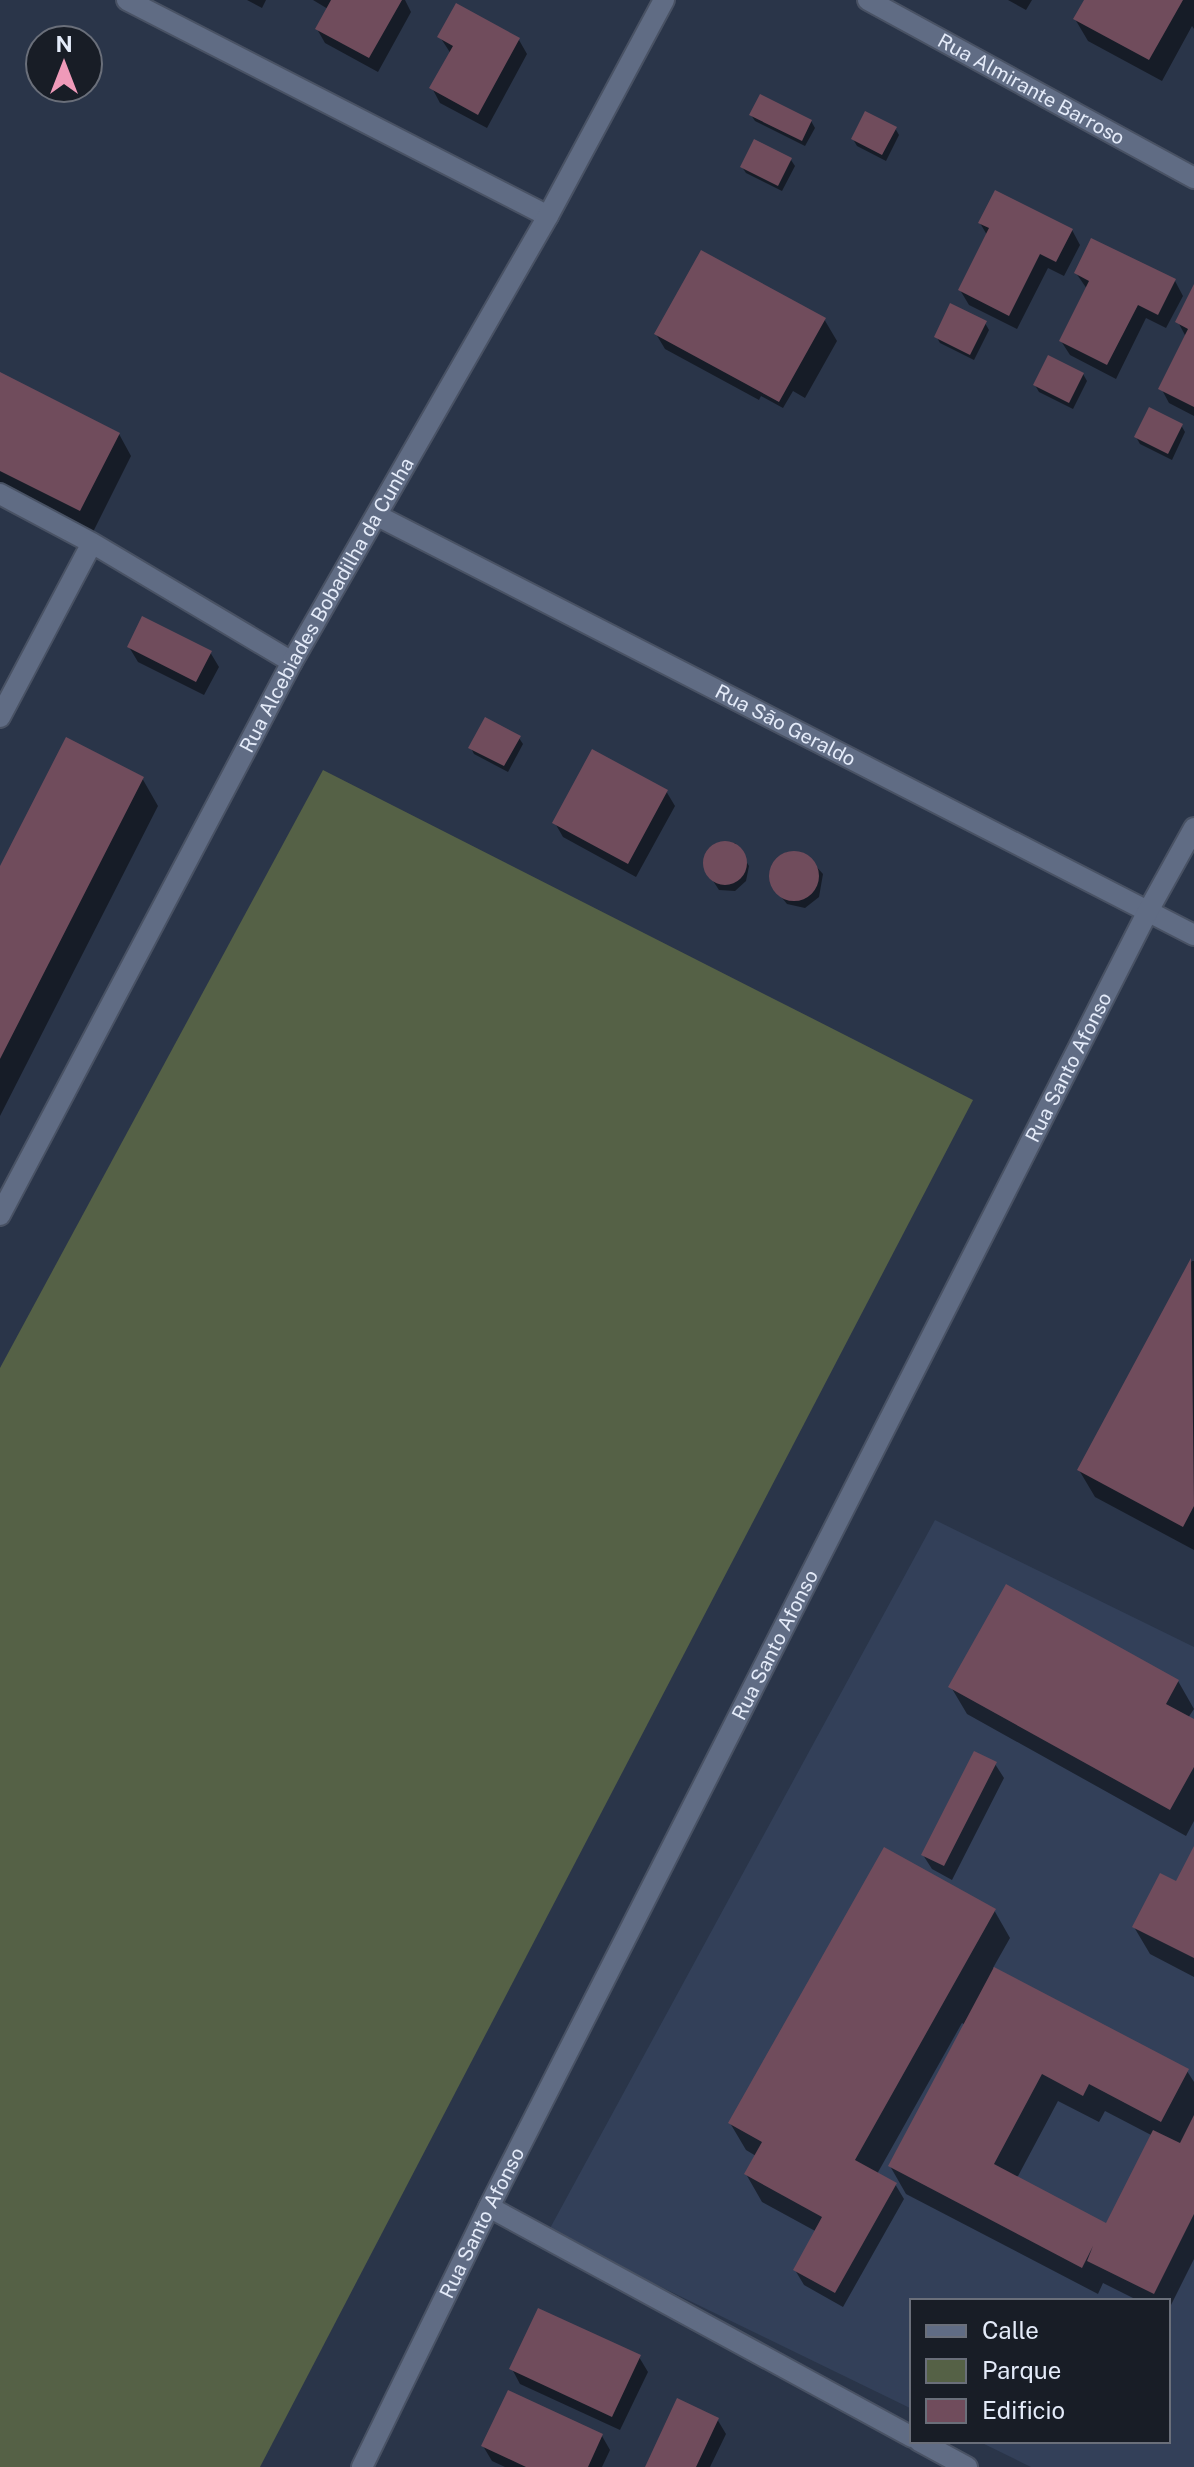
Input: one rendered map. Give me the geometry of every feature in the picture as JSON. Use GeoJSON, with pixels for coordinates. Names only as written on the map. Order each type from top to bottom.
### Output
{"type":"FeatureCollection","features":[{"type":"Feature","properties":{"kind":"street"},"geometry":{"type":"LineString","coordinates":[[127,0],[548,216]]}},
{"type":"Feature","properties":{"kind":"street","name":"Rua Alcebiades Bobadilha da Cunha"},"geometry":{"type":"LineString","coordinates":[[0,1215],[292,662],[548,216],[664,0]]}},
{"type":"Feature","properties":{"kind":"street","name":"Rua Almirante Barroso"},"geometry":{"type":"LineString","coordinates":[[868,0],[1194,178]]}},
{"type":"Feature","properties":{"kind":"street"},"geometry":{"type":"LineString","coordinates":[[0,494],[92,543],[292,662]]}},
{"type":"Feature","properties":{"kind":"street","name":"Rua São Geraldo"},"geometry":{"type":"LineString","coordinates":[[378,516],[1194,935]]}},
{"type":"Feature","properties":{"kind":"street"},"geometry":{"type":"LineString","coordinates":[[0,717],[92,543]]}},
{"type":"Feature","properties":{"kind":"street","name":"Rua Santo Afonso"},"geometry":{"type":"LineString","coordinates":[[362,2467],[489,2207],[1148,911],[1194,828]]}},
{"type":"Feature","properties":{"kind":"street"},"geometry":{"type":"LineString","coordinates":[[489,2207],[910,2436]]}},
{"type":"Feature","properties":{"kind":"street"},"geometry":{"type":"LineString","coordinates":[[923,2443],[967,2467]]}},
{"type":"Feature","properties":{"kind":"shaded area"},"geometry":{"type":"Polygon","coordinates":[[[935,1520],[1194,1647],[1194,2467],[1031,2467],[982,2443],[1170,2443],[1170,2299],[910,2299],[910,2408],[548,2232],[935,1520]]]}},
{"type":"Feature","properties":{"kind":"green space"},"geometry":{"type":"Polygon","coordinates":[[[323,770],[973,1100],[260,2467],[0,2467],[0,1368],[323,770]]]}},
{"type":"Feature","properties":{"kind":"building"},"geometry":{"type":"Polygon","coordinates":[[[331,0],[402,0],[369,58],[315,29],[331,0]]]}},
{"type":"Feature","properties":{"kind":"building"},"geometry":{"type":"Polygon","coordinates":[[[1084,0],[1183,0],[1149,60],[1073,19],[1084,0]]]}},
{"type":"Feature","properties":{"kind":"building"},"geometry":{"type":"Polygon","coordinates":[[[456,3],[520,38],[478,115],[429,88],[453,46],[437,37],[456,3]]]}},
{"type":"Feature","properties":{"kind":"building"},"geometry":{"type":"Polygon","coordinates":[[[760,94],[812,120],[802,141],[749,115],[760,94]]]}},
{"type":"Feature","properties":{"kind":"building"},"geometry":{"type":"Polygon","coordinates":[[[865,111],[897,127],[882,155],[851,139],[865,111]]]}},
{"type":"Feature","properties":{"kind":"building"},"geometry":{"type":"Polygon","coordinates":[[[754,139],[792,158],[778,186],[740,167],[754,139]]]}},
{"type":"Feature","properties":{"kind":"building"},"geometry":{"type":"Polygon","coordinates":[[[995,190],[1073,229],[1056,262],[1040,254],[1009,316],[958,290],[989,228],[978,223],[995,190]]]}},
{"type":"Feature","properties":{"kind":"building"},"geometry":{"type":"Polygon","coordinates":[[[1091,238],[1176,279],[1158,315],[1138,305],[1107,365],[1059,341],[1089,281],[1074,273],[1091,238]]]}},
{"type":"Feature","properties":{"kind":"building"},"geometry":{"type":"Polygon","coordinates":[[[701,250],[826,318],[779,402],[654,334],[701,250]]]}},
{"type":"Feature","properties":{"kind":"building"},"geometry":{"type":"Polygon","coordinates":[[[1194,284],[1194,407],[1158,389],[1188,329],[1175,322],[1194,284]]]}},
{"type":"Feature","properties":{"kind":"building"},"geometry":{"type":"Polygon","coordinates":[[[950,303],[987,321],[970,355],[934,337],[950,303]]]}},
{"type":"Feature","properties":{"kind":"building"},"geometry":{"type":"Polygon","coordinates":[[[1048,355],[1084,373],[1069,403],[1033,385],[1048,355]]]}},
{"type":"Feature","properties":{"kind":"building"},"geometry":{"type":"Polygon","coordinates":[[[0,372],[120,433],[80,511],[0,471],[0,372]]]}},
{"type":"Feature","properties":{"kind":"building"},"geometry":{"type":"Polygon","coordinates":[[[1149,407],[1183,424],[1168,454],[1134,437],[1149,407]]]}},
{"type":"Feature","properties":{"kind":"building"},"geometry":{"type":"Polygon","coordinates":[[[142,616],[212,651],[196,682],[127,647],[142,616]]]}},
{"type":"Feature","properties":{"kind":"building"},"geometry":{"type":"Polygon","coordinates":[[[485,717],[521,736],[504,766],[468,748],[485,717]]]}},
{"type":"Feature","properties":{"kind":"building"},"geometry":{"type":"Polygon","coordinates":[[[66,737],[144,777],[0,1059],[0,866],[66,737]]]}},
{"type":"Feature","properties":{"kind":"building"},"geometry":{"type":"Polygon","coordinates":[[[592,749],[668,790],[628,864],[552,823],[592,749]]]}},
{"type":"Feature","properties":{"kind":"building"},"geometry":{"type":"Polygon","coordinates":[[[725,841],[740,848],[747,863],[740,878],[725,885],[710,878],[703,863],[710,848],[725,841]]]}},
{"type":"Feature","properties":{"kind":"building"},"geometry":{"type":"Polygon","coordinates":[[[794,851],[812,858],[819,876],[812,894],[794,901],[776,894],[769,876],[776,858],[794,851]]]}},
{"type":"Feature","properties":{"kind":"building"},"geometry":{"type":"Polygon","coordinates":[[[1191,1258],[1194,1506],[1183,1527],[1077,1470],[1191,1258]]]}},
{"type":"Feature","properties":{"kind":"building"},"geometry":{"type":"Polygon","coordinates":[[[1006,1584],[1179,1680],[1166,1704],[1194,1719],[1194,1767],[1170,1810],[948,1687],[1006,1584]]]}},
{"type":"Feature","properties":{"kind":"building"},"geometry":{"type":"Polygon","coordinates":[[[974,1751],[997,1762],[944,1866],[921,1855],[974,1751]]]}},
{"type":"Feature","properties":{"kind":"building"},"geometry":{"type":"Polygon","coordinates":[[[1194,1846],[1194,1958],[1132,1927],[1160,1873],[1176,1881],[1194,1846]]]}},
{"type":"Feature","properties":{"kind":"building"},"geometry":{"type":"Polygon","coordinates":[[[884,1847],[996,1909],[855,2160],[897,2183],[835,2293],[793,2270],[822,2217],[744,2174],[762,2142],[728,2123],[884,1847]]]}},
{"type":"Feature","properties":{"kind":"building"},"geometry":{"type":"Polygon","coordinates":[[[994,1967],[1189,2069],[1161,2122],[1089,2084],[1083,2096],[1042,2074],[994,2164],[1106,2223],[1153,2130],[1180,2143],[1194,2115],[1194,2214],[1154,2294],[1087,2261],[1093,2246],[1082,2268],[888,2166],[994,1967]]]}},
{"type":"Feature","properties":{"kind":"building"},"geometry":{"type":"Polygon","coordinates":[[[538,2308],[641,2355],[612,2417],[509,2369],[538,2308]]]}},
{"type":"Feature","properties":{"kind":"building"},"geometry":{"type":"Polygon","coordinates":[[[508,2390],[603,2434],[588,2467],[526,2467],[481,2446],[508,2390]]]}},
{"type":"Feature","properties":{"kind":"building"},"geometry":{"type":"Polygon","coordinates":[[[677,2398],[719,2418],[696,2467],[645,2467],[677,2398]]]}}]}
